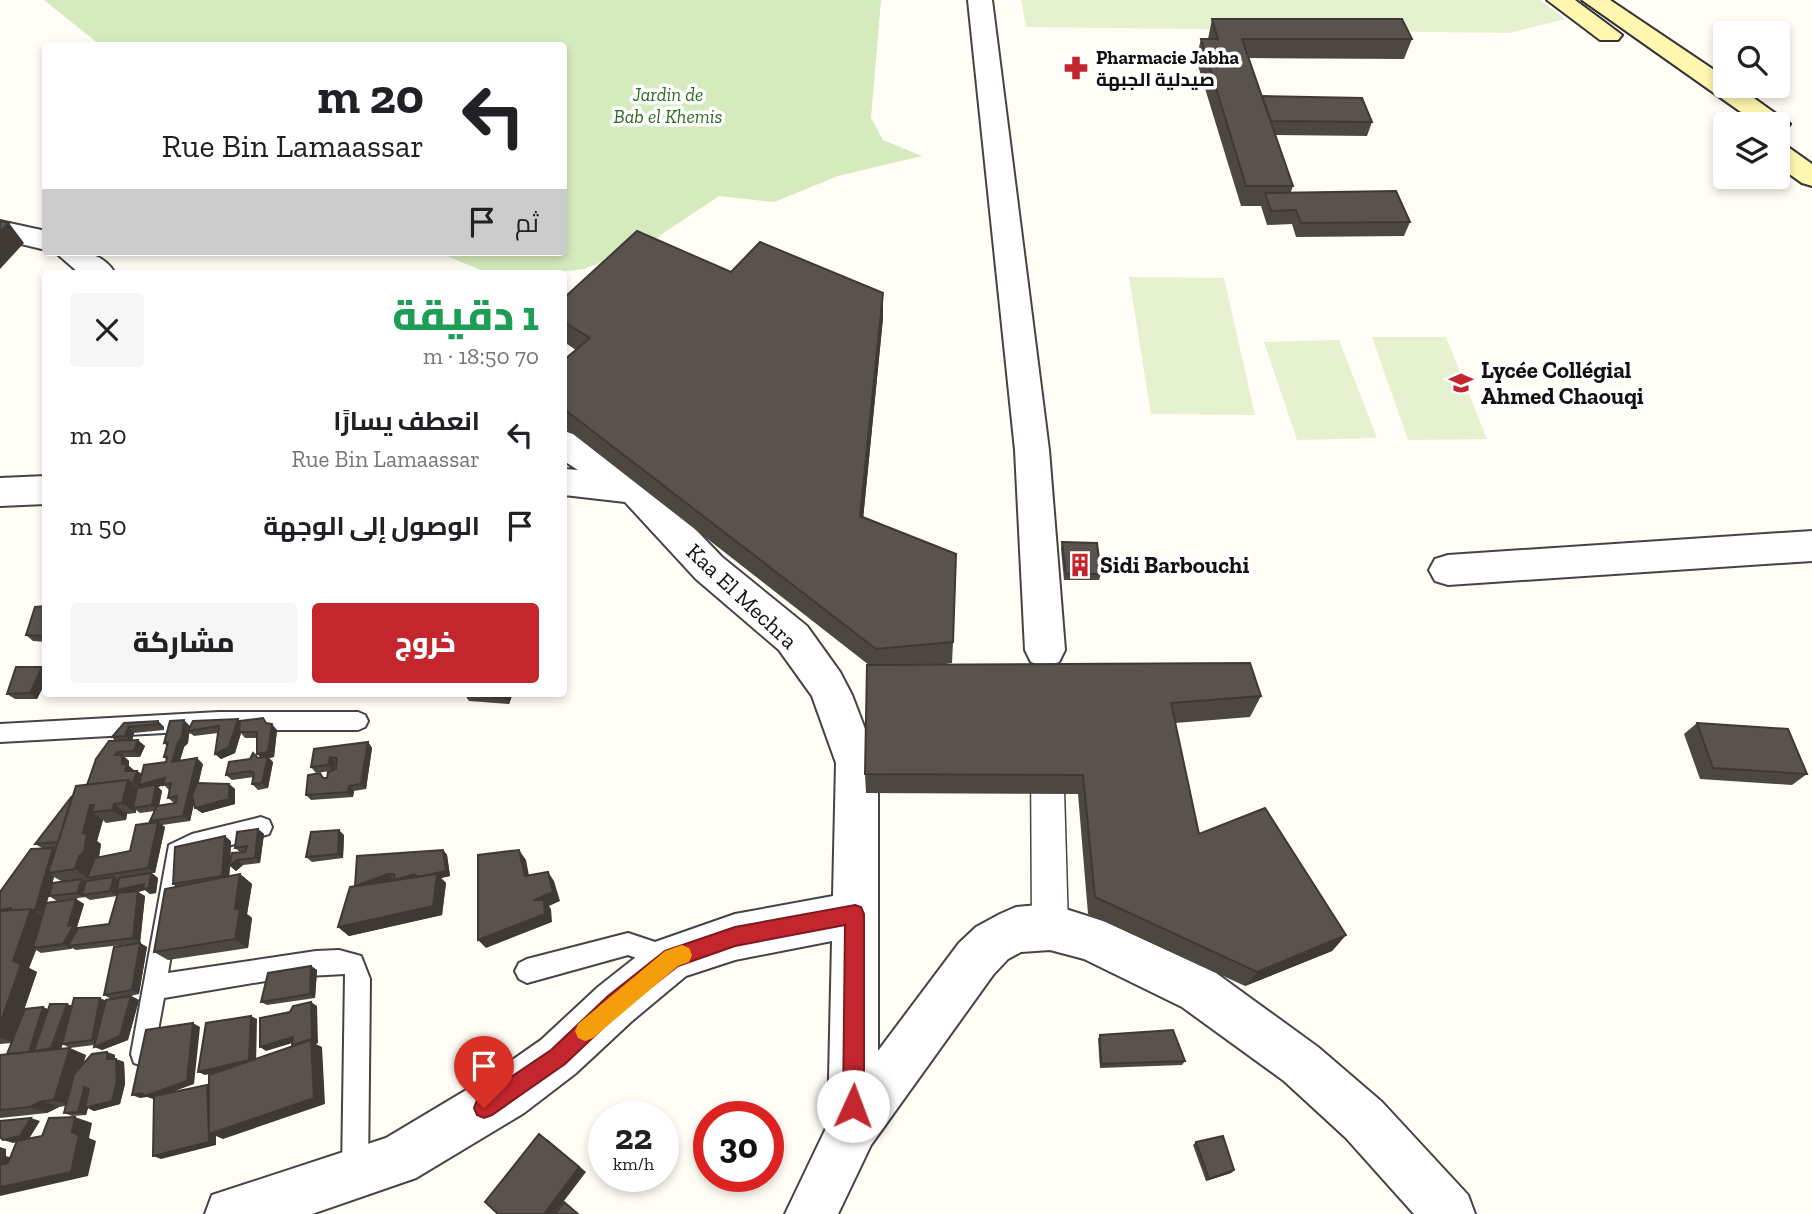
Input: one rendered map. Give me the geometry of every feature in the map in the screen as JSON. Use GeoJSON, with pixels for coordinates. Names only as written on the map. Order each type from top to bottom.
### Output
{"type":"FeatureCollection","features":[{"type":"Feature","properties":{"kind":"main road"},"geometry":{"type":"LineString","coordinates":[[1559,0],[1720,112]]}},
{"type":"Feature","properties":{"kind":"main road"},"geometry":{"type":"LineString","coordinates":[[1594,0],[1758,112]]}},
{"type":"Feature","properties":{"kind":"main road"},"geometry":{"type":"LineString","coordinates":[[1790,134],[1812,149]]}},
{"type":"Feature","properties":{"kind":"main road"},"geometry":{"type":"LineString","coordinates":[[1790,161],[1812,177]]}},
{"type":"Feature","properties":{"kind":"street"},"geometry":{"type":"LineString","coordinates":[[980,0],[1032,450],[1046,684]]}},
{"type":"Feature","properties":{"kind":"street"},"geometry":{"type":"LineString","coordinates":[[0,230],[42,240]]}},
{"type":"Feature","properties":{"kind":"street"},"geometry":{"type":"LineString","coordinates":[[76,256],[96,270]]}},
{"type":"Feature","properties":{"kind":"street","name":"Kaa El Mechra"},"geometry":{"type":"LineString","coordinates":[[567,446],[634,489],[709,568],[793,638],[826,684],[838,708],[857,763],[853,1127]]}},
{"type":"Feature","properties":{"kind":"street"},"geometry":{"type":"LineString","coordinates":[[567,482],[634,489]]}},
{"type":"Feature","properties":{"kind":"street"},"geometry":{"type":"LineString","coordinates":[[0,492],[42,490]]}},
{"type":"Feature","properties":{"kind":"street"},"geometry":{"type":"LineString","coordinates":[[1448,570],[1812,546]]}},
{"type":"Feature","properties":{"kind":"street"},"geometry":{"type":"LineString","coordinates":[[1047,724],[1050,927]]}},
{"type":"Feature","properties":{"kind":"street"},"geometry":{"type":"LineString","coordinates":[[231,1214],[398,1160],[506,1095],[558,1057],[615,1003],[672,958],[735,937],[855,914]]}},
{"type":"Feature","properties":{"kind":"street"},"geometry":{"type":"LineString","coordinates":[[811,1214],[853,1127],[976,959],[992,943],[1016,930],[1050,927],[1090,937],[1199,990],[1301,1064],[1364,1120],[1449,1214]]}},
{"type":"Feature","properties":{"kind":"lane"},"geometry":{"type":"LineString","coordinates":[[0,733],[219,721],[358,721]]}},
{"type":"Feature","properties":{"kind":"lane"},"geometry":{"type":"LineString","coordinates":[[139,1073],[157,987],[177,852],[192,844],[261,827]]}},
{"type":"Feature","properties":{"kind":"lane"},"geometry":{"type":"LineString","coordinates":[[527,971],[628,944],[672,958]]}},
{"type":"Feature","properties":{"kind":"lane"},"geometry":{"type":"LineString","coordinates":[[157,987],[301,965],[345,961],[353,964],[357,969],[359,991],[355,1176]]}},
{"type":"Feature","properties":{"kind":"green space","name":"Jardin de Bab el Khemis"},"geometry":{"type":"Polygon","coordinates":[[[44,0],[881,0],[871,118],[883,140],[922,156],[838,176],[774,202],[719,196],[644,246],[584,269],[481,270],[447,256],[567,256],[567,42],[96,42],[44,0]]]}},
{"type":"Feature","properties":{"kind":"green space"},"geometry":{"type":"Polygon","coordinates":[[[1021,0],[1540,0],[1565,19],[1509,33],[1026,27],[1021,0]]]}},
{"type":"Feature","properties":{"kind":"green space"},"geometry":{"type":"Polygon","coordinates":[[[1129,277],[1224,278],[1255,415],[1151,414],[1129,277]]]}},
{"type":"Feature","properties":{"kind":"green space"},"geometry":{"type":"Polygon","coordinates":[[[1372,337],[1446,337],[1487,439],[1408,440],[1372,337]]]}},
{"type":"Feature","properties":{"kind":"green space"},"geometry":{"type":"Polygon","coordinates":[[[1339,340],[1377,438],[1297,440],[1264,342],[1339,340]]]}},
{"type":"Feature","properties":{"kind":"building"},"geometry":{"type":"Polygon","coordinates":[[[1212,19],[1402,19],[1412,39],[1242,39],[1293,186],[1246,186],[1201,39],[1218,39],[1212,19]]]}},
{"type":"Feature","properties":{"kind":"building"},"geometry":{"type":"Polygon","coordinates":[[[1262,96],[1362,98],[1372,122],[1271,121],[1262,96]]]}},
{"type":"Feature","properties":{"kind":"building"},"geometry":{"type":"Polygon","coordinates":[[[1396,191],[1410,222],[1301,223],[1296,210],[1271,211],[1265,193],[1396,191]]]}},
{"type":"Feature","properties":{"kind":"building"},"geometry":{"type":"Polygon","coordinates":[[[0,221],[9,223],[0,232],[0,221]]]}},
{"type":"Feature","properties":{"kind":"building"},"geometry":{"type":"Polygon","coordinates":[[[637,231],[731,272],[760,242],[883,293],[860,516],[956,554],[953,642],[876,649],[567,411],[567,357],[590,338],[567,324],[567,295],[637,231]]]}},
{"type":"Feature","properties":{"kind":"building","name":"Sidi Barbouchi"},"geometry":{"type":"Polygon","coordinates":[[[1062,542],[1097,543],[1101,574],[1066,574],[1062,542]]]}},
{"type":"Feature","properties":{"kind":"building"},"geometry":{"type":"Polygon","coordinates":[[[42,606],[42,636],[26,635],[35,607],[42,606]]]}},
{"type":"Feature","properties":{"kind":"building"},"geometry":{"type":"Polygon","coordinates":[[[1250,663],[1261,696],[1171,703],[1199,834],[1265,808],[1346,935],[1257,972],[1095,897],[1083,775],[865,774],[867,665],[1250,663]]]}},
{"type":"Feature","properties":{"kind":"building"},"geometry":{"type":"Polygon","coordinates":[[[16,667],[42,667],[30,693],[7,694],[16,667]]]}},
{"type":"Feature","properties":{"kind":"building"},"geometry":{"type":"Polygon","coordinates":[[[263,718],[266,723],[272,724],[268,752],[257,754],[257,732],[239,732],[240,721],[263,718]]]}},
{"type":"Feature","properties":{"kind":"building"},"geometry":{"type":"Polygon","coordinates":[[[238,719],[229,747],[215,754],[219,726],[188,731],[193,721],[238,719]]]}},
{"type":"Feature","properties":{"kind":"building"},"geometry":{"type":"Polygon","coordinates":[[[184,720],[182,737],[172,762],[197,758],[183,816],[150,821],[157,806],[176,803],[177,796],[168,798],[171,783],[163,785],[165,778],[139,785],[144,765],[166,762],[167,757],[164,757],[168,742],[164,743],[170,721],[184,720]]]}},
{"type":"Feature","properties":{"kind":"building"},"geometry":{"type":"Polygon","coordinates":[[[158,721],[158,724],[128,727],[125,736],[112,737],[124,723],[158,721]]]}},
{"type":"Feature","properties":{"kind":"building"},"geometry":{"type":"Polygon","coordinates":[[[1697,723],[1788,729],[1807,774],[1713,768],[1697,723]]]}},
{"type":"Feature","properties":{"kind":"building"},"geometry":{"type":"Polygon","coordinates":[[[138,740],[134,751],[117,752],[115,755],[122,755],[122,764],[127,765],[125,771],[137,771],[133,783],[128,780],[87,785],[96,759],[109,741],[138,740]]]}},
{"type":"Feature","properties":{"kind":"building"},"geometry":{"type":"Polygon","coordinates":[[[368,742],[361,784],[349,786],[348,792],[306,795],[308,775],[320,773],[323,778],[327,778],[328,772],[336,769],[337,758],[330,757],[328,765],[311,767],[314,749],[368,742]]]}},
{"type":"Feature","properties":{"kind":"building"},"geometry":{"type":"Polygon","coordinates":[[[253,753],[258,758],[268,757],[262,783],[252,784],[254,773],[250,771],[226,775],[229,762],[250,759],[253,753]]]}},
{"type":"Feature","properties":{"kind":"building"},"geometry":{"type":"Polygon","coordinates":[[[128,780],[122,803],[114,804],[112,810],[92,812],[94,805],[90,805],[83,833],[87,834],[84,852],[79,856],[75,869],[48,873],[76,786],[128,780]]]}},
{"type":"Feature","properties":{"kind":"building"},"geometry":{"type":"Polygon","coordinates":[[[197,783],[229,784],[229,799],[195,808],[192,796],[197,783]]]}},
{"type":"Feature","properties":{"kind":"building"},"geometry":{"type":"Polygon","coordinates":[[[156,785],[152,805],[133,808],[137,788],[156,785]]]}},
{"type":"Feature","properties":{"kind":"building"},"geometry":{"type":"Polygon","coordinates":[[[72,796],[58,842],[35,844],[72,796]]]}},
{"type":"Feature","properties":{"kind":"building"},"geometry":{"type":"Polygon","coordinates":[[[158,822],[148,868],[87,878],[95,858],[130,851],[136,825],[158,822]]]}},
{"type":"Feature","properties":{"kind":"building"},"geometry":{"type":"Polygon","coordinates":[[[258,829],[255,858],[237,860],[229,866],[232,853],[245,852],[247,846],[235,848],[237,832],[258,829]]]}},
{"type":"Feature","properties":{"kind":"building"},"geometry":{"type":"Polygon","coordinates":[[[339,830],[338,854],[306,857],[311,832],[339,830]]]}},
{"type":"Feature","properties":{"kind":"building"},"geometry":{"type":"Polygon","coordinates":[[[225,836],[222,876],[173,884],[175,847],[225,836]]]}},
{"type":"Feature","properties":{"kind":"building"},"geometry":{"type":"Polygon","coordinates":[[[53,848],[35,910],[0,910],[0,892],[31,849],[53,848]]]}},
{"type":"Feature","properties":{"kind":"building"},"geometry":{"type":"Polygon","coordinates":[[[443,850],[446,871],[418,877],[414,874],[395,880],[394,874],[388,874],[355,886],[357,856],[443,850]]]}},
{"type":"Feature","properties":{"kind":"building"},"geometry":{"type":"Polygon","coordinates":[[[519,850],[525,876],[548,872],[553,892],[534,900],[544,900],[545,914],[478,940],[478,855],[519,850]]]}},
{"type":"Feature","properties":{"kind":"building"},"geometry":{"type":"Polygon","coordinates":[[[151,873],[149,888],[143,889],[144,884],[117,890],[119,878],[151,873]]]}},
{"type":"Feature","properties":{"kind":"building"},"geometry":{"type":"Polygon","coordinates":[[[240,874],[235,909],[240,909],[235,939],[154,952],[165,889],[240,874]]]}},
{"type":"Feature","properties":{"kind":"building"},"geometry":{"type":"Polygon","coordinates":[[[437,874],[433,906],[338,927],[350,887],[437,874]]]}},
{"type":"Feature","properties":{"kind":"building"},"geometry":{"type":"Polygon","coordinates":[[[114,877],[110,891],[82,895],[86,881],[114,877]]]}},
{"type":"Feature","properties":{"kind":"building"},"geometry":{"type":"Polygon","coordinates":[[[82,879],[77,893],[49,896],[53,883],[82,879]]]}},
{"type":"Feature","properties":{"kind":"building"},"geometry":{"type":"Polygon","coordinates":[[[138,891],[133,938],[68,946],[78,928],[109,924],[118,893],[138,891]]]}},
{"type":"Feature","properties":{"kind":"building"},"geometry":{"type":"Polygon","coordinates":[[[76,899],[68,926],[74,925],[63,944],[33,948],[46,903],[76,899]]]}},
{"type":"Feature","properties":{"kind":"building"},"geometry":{"type":"Polygon","coordinates":[[[31,909],[13,961],[21,964],[0,1024],[0,911],[31,909]]]}},
{"type":"Feature","properties":{"kind":"building"},"geometry":{"type":"Polygon","coordinates":[[[140,943],[132,990],[104,995],[114,947],[140,943]]]}},
{"type":"Feature","properties":{"kind":"building"},"geometry":{"type":"Polygon","coordinates":[[[311,966],[310,994],[261,1002],[268,973],[311,966]]]}},
{"type":"Feature","properties":{"kind":"building"},"geometry":{"type":"Polygon","coordinates":[[[131,996],[120,1036],[94,1047],[106,1000],[131,996]]]}},
{"type":"Feature","properties":{"kind":"building"},"geometry":{"type":"Polygon","coordinates":[[[74,998],[100,998],[92,1040],[62,1044],[74,998]]]}},
{"type":"Feature","properties":{"kind":"building"},"geometry":{"type":"Polygon","coordinates":[[[311,1002],[312,1039],[292,1045],[293,1037],[260,1047],[260,1018],[290,1012],[293,1006],[311,1002]]]}},
{"type":"Feature","properties":{"kind":"building"},"geometry":{"type":"Polygon","coordinates":[[[50,1004],[67,1004],[51,1048],[34,1051],[50,1004]]]}},
{"type":"Feature","properties":{"kind":"building"},"geometry":{"type":"Polygon","coordinates":[[[43,1007],[29,1052],[7,1054],[25,1009],[43,1007]]]}},
{"type":"Feature","properties":{"kind":"building"},"geometry":{"type":"Polygon","coordinates":[[[251,1016],[249,1060],[198,1072],[206,1023],[251,1016]]]}},
{"type":"Feature","properties":{"kind":"building"},"geometry":{"type":"Polygon","coordinates":[[[193,1023],[187,1081],[145,1096],[142,1093],[132,1095],[146,1030],[193,1023]]]}},
{"type":"Feature","properties":{"kind":"building"},"geometry":{"type":"Polygon","coordinates":[[[1173,1030],[1185,1061],[1101,1064],[1100,1035],[1173,1030]]]}},
{"type":"Feature","properties":{"kind":"building"},"geometry":{"type":"Polygon","coordinates":[[[311,1040],[314,1098],[209,1134],[209,1075],[311,1040]]]}},
{"type":"Feature","properties":{"kind":"building"},"geometry":{"type":"Polygon","coordinates":[[[70,1048],[54,1100],[42,1101],[30,1107],[0,1110],[0,1055],[70,1048]]]}},
{"type":"Feature","properties":{"kind":"building"},"geometry":{"type":"Polygon","coordinates":[[[107,1052],[107,1059],[116,1059],[117,1081],[112,1101],[85,1108],[89,1089],[84,1087],[78,1112],[64,1113],[74,1074],[92,1054],[107,1052]]]}},
{"type":"Feature","properties":{"kind":"building"},"geometry":{"type":"Polygon","coordinates":[[[207,1085],[209,1142],[153,1156],[154,1096],[207,1085]]]}},
{"type":"Feature","properties":{"kind":"building"},"geometry":{"type":"Polygon","coordinates":[[[75,1117],[72,1132],[79,1136],[71,1172],[0,1187],[0,1165],[8,1163],[17,1141],[42,1136],[49,1118],[75,1117]]]}},
{"type":"Feature","properties":{"kind":"building"},"geometry":{"type":"Polygon","coordinates":[[[31,1118],[20,1136],[3,1140],[0,1137],[0,1121],[31,1118]]]}},
{"type":"Feature","properties":{"kind":"building"},"geometry":{"type":"Polygon","coordinates":[[[539,1134],[579,1167],[544,1214],[498,1214],[485,1202],[539,1134]]]}},
{"type":"Feature","properties":{"kind":"building"},"geometry":{"type":"Polygon","coordinates":[[[1223,1136],[1234,1170],[1209,1179],[1196,1142],[1223,1136]]]}},
{"type":"Feature","properties":{"kind":"building"},"geometry":{"type":"Polygon","coordinates":[[[564,1202],[578,1214],[555,1214],[564,1202]]]}},
{"type":"Feature","properties":{"kind":"slow traffic"},"geometry":{"type":"LineString","coordinates":[[585,1031],[615,1003],[672,958],[682,955]]}},
{"type":"Feature","properties":{"kind":"place","name":"Pharmacie Jabha صيدلية الجبهة"},"geometry":{"type":"Point","coordinates":[1076,68]}},
{"type":"Feature","properties":{"kind":"place","name":"Lycée Collégial Ahmed Chaouqi"},"geometry":{"type":"Point","coordinates":[1461,383]}},
{"type":"Feature","properties":{"kind":"place","name":"Sidi Barbouchi"},"geometry":{"type":"Point","coordinates":[1080,565]}},
{"type":"Feature","properties":{"kind":"route"},"geometry":{"type":"LineString","coordinates":[[484,1108],[558,1057],[615,1003],[672,958],[735,937],[855,914],[853,1106]]}}]}
